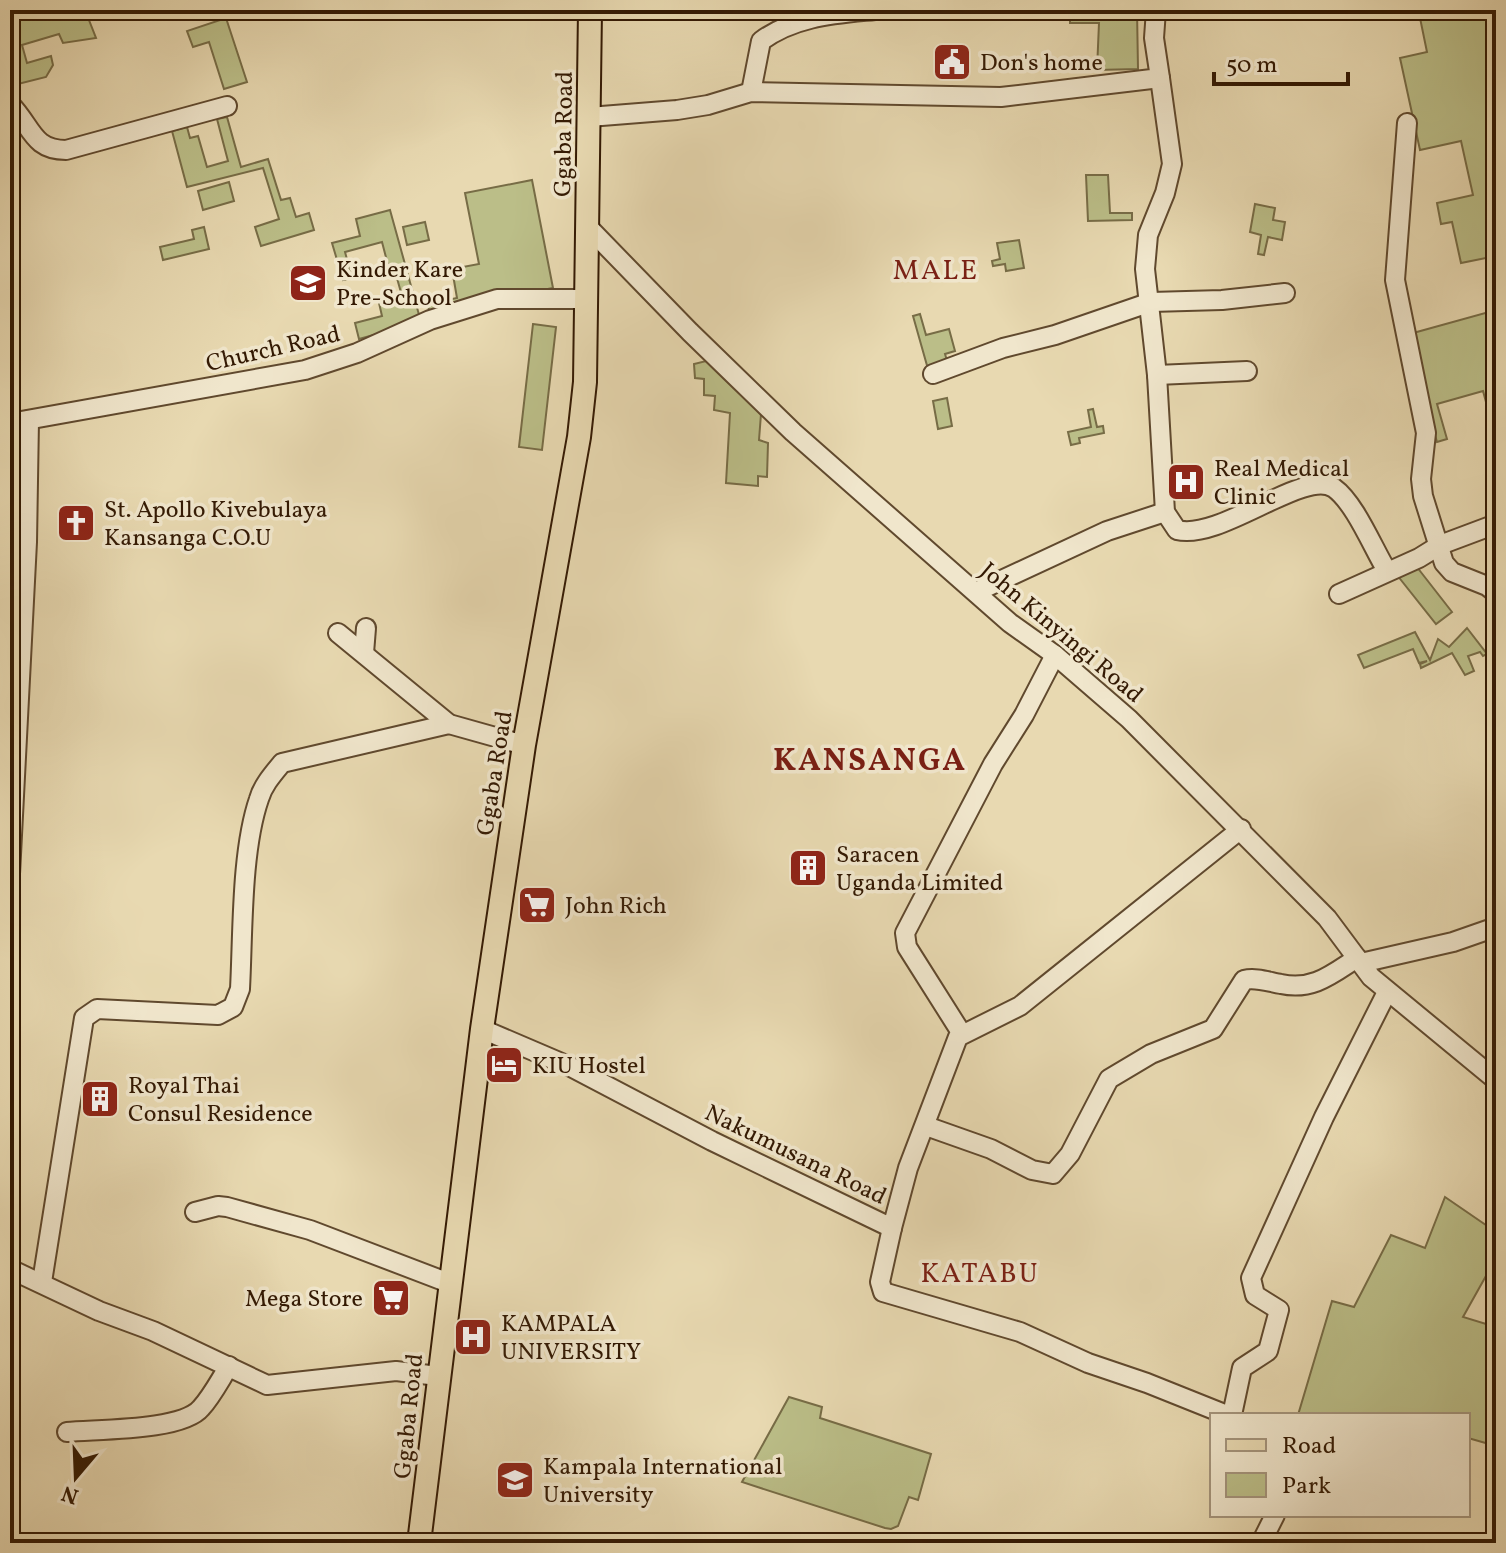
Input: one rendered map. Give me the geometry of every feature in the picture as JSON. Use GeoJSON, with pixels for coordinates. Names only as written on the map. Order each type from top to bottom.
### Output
{"type":"FeatureCollection","features":[{"type":"Feature","properties":{"kind":"main road","name":"Ggaba Road"},"geometry":{"type":"LineString","coordinates":[[419,1543],[482,1029],[524,745],[579,437],[585,382],[590,10]]}},
{"type":"Feature","properties":{"kind":"street"},"geometry":{"type":"LineString","coordinates":[[751,92],[761,41],[768,36],[817,16],[875,10]]}},
{"type":"Feature","properties":{"kind":"street"},"geometry":{"type":"LineString","coordinates":[[1156,10],[1154,38],[1172,164],[1170,179],[1146,248],[1145,269],[1151,302],[1165,512],[1177,530],[1214,527],[1283,495],[1313,485],[1332,487],[1348,502],[1387,571]]}},
{"type":"Feature","properties":{"kind":"street"},"geometry":{"type":"LineString","coordinates":[[589,117],[677,110],[708,105],[751,92],[1001,97],[1160,78]]}},
{"type":"Feature","properties":{"kind":"street"},"geometry":{"type":"LineString","coordinates":[[10,104],[42,145],[50,150],[66,150],[227,106]]}},
{"type":"Feature","properties":{"kind":"street"},"geometry":{"type":"LineString","coordinates":[[1407,123],[1395,280],[1426,433],[1421,479],[1423,496],[1444,563],[1452,572],[1487,586],[1496,593]]}},
{"type":"Feature","properties":{"kind":"street","name":"John Kinyingi Road"},"geometry":{"type":"LineString","coordinates":[[588,227],[793,432],[1010,623],[1055,655],[1129,719],[1327,918],[1387,992],[1496,1080]]}},
{"type":"Feature","properties":{"kind":"street"},"geometry":{"type":"LineString","coordinates":[[933,374],[1003,348],[1070,330],[1151,302],[1222,300],[1285,293]]}},
{"type":"Feature","properties":{"kind":"street","name":"Church Road"},"geometry":{"type":"LineString","coordinates":[[10,423],[305,370],[357,353],[430,320],[497,299],[587,299]]}},
{"type":"Feature","properties":{"kind":"street"},"geometry":{"type":"LineString","coordinates":[[1157,375],[1247,371]]}},
{"type":"Feature","properties":{"kind":"street"},"geometry":{"type":"LineString","coordinates":[[10,874],[16,628],[29,420]]}},
{"type":"Feature","properties":{"kind":"street"},"geometry":{"type":"LineString","coordinates":[[976,592],[1107,531],[1165,512]]}},
{"type":"Feature","properties":{"kind":"street"},"geometry":{"type":"LineString","coordinates":[[1339,594],[1419,558],[1440,545],[1496,524]]}},
{"type":"Feature","properties":{"kind":"street"},"geometry":{"type":"LineString","coordinates":[[364,653],[366,628]]}},
{"type":"Feature","properties":{"kind":"street"},"geometry":{"type":"LineString","coordinates":[[338,633],[449,724],[524,745]]}},
{"type":"Feature","properties":{"kind":"street"},"geometry":{"type":"LineString","coordinates":[[1055,655],[1024,715],[993,764],[905,933],[907,947],[962,1034],[1020,1006],[1241,829]]}},
{"type":"Feature","properties":{"kind":"street"},"geometry":{"type":"LineString","coordinates":[[42,1282],[84,1018],[97,1009],[218,1015],[233,1007],[240,989],[246,871],[254,817],[266,784],[282,763],[449,724]]}},
{"type":"Feature","properties":{"kind":"street"},"geometry":{"type":"LineString","coordinates":[[926,1126],[991,1149],[1032,1170],[1053,1174],[1070,1154],[1109,1079],[1151,1054],[1213,1029],[1244,980],[1252,978],[1287,986],[1308,986],[1359,961],[1453,942],[1496,927]]}},
{"type":"Feature","properties":{"kind":"street"},"geometry":{"type":"LineString","coordinates":[[1231,1413],[1242,1368],[1268,1351],[1279,1310],[1255,1295],[1251,1278],[1324,1117],[1387,992]]}},
{"type":"Feature","properties":{"kind":"street","name":"Nakumusana Road"},"geometry":{"type":"LineString","coordinates":[[482,1029],[571,1067],[712,1141],[892,1228],[908,1168],[958,1037],[962,1034]]}},
{"type":"Feature","properties":{"kind":"street"},"geometry":{"type":"LineString","coordinates":[[195,1212],[218,1206],[268,1218],[310,1230],[449,1283]]}},
{"type":"Feature","properties":{"kind":"street"},"geometry":{"type":"LineString","coordinates":[[892,1228],[880,1282],[883,1292],[1020,1332],[1088,1363],[1225,1413]]}},
{"type":"Feature","properties":{"kind":"street"},"geometry":{"type":"LineString","coordinates":[[10,1269],[267,1385],[396,1371],[438,1376]]}},
{"type":"Feature","properties":{"kind":"street"},"geometry":{"type":"LineString","coordinates":[[67,1432],[169,1424],[188,1419],[200,1410],[229,1366]]}},
{"type":"Feature","properties":{"kind":"street"},"geometry":{"type":"LineString","coordinates":[[1261,1543],[1274,1517]]}},
{"type":"Feature","properties":{"kind":"green space"},"geometry":{"type":"Polygon","coordinates":[[[10,10],[85,10],[96,38],[63,43],[59,34],[22,45],[27,63],[51,56],[53,65],[46,77],[10,83],[10,10]]]}},
{"type":"Feature","properties":{"kind":"green space"},"geometry":{"type":"Polygon","coordinates":[[[1070,10],[1137,10],[1138,69],[1097,70],[1099,23],[1070,23],[1070,10]]]}},
{"type":"Feature","properties":{"kind":"green space"},"geometry":{"type":"Polygon","coordinates":[[[1433,10],[1496,10],[1496,256],[1461,263],[1452,222],[1441,224],[1437,203],[1473,195],[1461,141],[1420,150],[1400,58],[1427,52],[1419,13],[1433,10]]]}},
{"type":"Feature","properties":{"kind":"green space"},"geometry":{"type":"Polygon","coordinates":[[[226,18],[247,82],[224,89],[209,42],[193,47],[187,31],[226,18]]]}},
{"type":"Feature","properties":{"kind":"green space"},"geometry":{"type":"Polygon","coordinates":[[[227,117],[241,167],[268,159],[281,200],[290,198],[296,217],[309,213],[314,230],[261,246],[255,227],[279,219],[263,168],[187,187],[172,131],[187,127],[190,138],[198,136],[207,167],[228,161],[217,119],[227,117]]]}},
{"type":"Feature","properties":{"kind":"green space"},"geometry":{"type":"Polygon","coordinates":[[[1086,175],[1108,175],[1110,213],[1132,213],[1132,220],[1088,221],[1086,175]]]}},
{"type":"Feature","properties":{"kind":"green space"},"geometry":{"type":"Polygon","coordinates":[[[532,180],[553,288],[429,311],[428,304],[457,298],[452,269],[479,264],[465,193],[532,180]]]}},
{"type":"Feature","properties":{"kind":"green space"},"geometry":{"type":"Polygon","coordinates":[[[229,182],[234,201],[203,210],[198,191],[229,182]]]}},
{"type":"Feature","properties":{"kind":"green space"},"geometry":{"type":"Polygon","coordinates":[[[1255,204],[1275,208],[1273,220],[1285,222],[1282,240],[1268,237],[1264,255],[1258,254],[1261,235],[1250,232],[1255,204]]]}},
{"type":"Feature","properties":{"kind":"green space"},"geometry":{"type":"Polygon","coordinates":[[[390,210],[421,322],[359,339],[355,323],[382,316],[379,303],[402,296],[393,264],[388,265],[382,242],[345,252],[352,278],[343,280],[332,243],[360,236],[356,219],[390,210]]]}},
{"type":"Feature","properties":{"kind":"green space"},"geometry":{"type":"Polygon","coordinates":[[[425,222],[429,240],[407,245],[403,227],[425,222]]]}},
{"type":"Feature","properties":{"kind":"green space"},"geometry":{"type":"Polygon","coordinates":[[[204,227],[209,249],[163,260],[160,247],[194,239],[192,230],[204,227]]]}},
{"type":"Feature","properties":{"kind":"green space"},"geometry":{"type":"Polygon","coordinates":[[[1019,240],[1024,268],[1006,271],[1005,264],[993,266],[992,261],[1000,259],[997,243],[1019,240]]]}},
{"type":"Feature","properties":{"kind":"green space"},"geometry":{"type":"Polygon","coordinates":[[[1496,310],[1496,411],[1489,413],[1483,391],[1437,404],[1447,439],[1437,442],[1406,335],[1496,310]]]}},
{"type":"Feature","properties":{"kind":"green space"},"geometry":{"type":"Polygon","coordinates":[[[920,314],[926,335],[949,329],[955,351],[945,354],[948,364],[928,369],[913,316],[920,314]]]}},
{"type":"Feature","properties":{"kind":"green space"},"geometry":{"type":"Polygon","coordinates":[[[533,324],[556,327],[542,450],[519,447],[533,324]]]}},
{"type":"Feature","properties":{"kind":"green space"},"geometry":{"type":"Polygon","coordinates":[[[706,361],[761,414],[759,440],[768,443],[767,477],[758,476],[758,486],[726,483],[730,413],[714,410],[715,396],[704,395],[704,379],[695,378],[694,364],[706,361]]]}},
{"type":"Feature","properties":{"kind":"green space"},"geometry":{"type":"Polygon","coordinates":[[[947,398],[952,426],[938,429],[933,401],[947,398]]]}},
{"type":"Feature","properties":{"kind":"green space"},"geometry":{"type":"Polygon","coordinates":[[[1093,409],[1097,427],[1103,426],[1104,433],[1079,438],[1080,443],[1071,445],[1068,432],[1091,427],[1088,410],[1093,409]]]}},
{"type":"Feature","properties":{"kind":"green space"},"geometry":{"type":"Polygon","coordinates":[[[1413,562],[1452,612],[1436,624],[1397,575],[1413,562]]]}},
{"type":"Feature","properties":{"kind":"green space"},"geometry":{"type":"Polygon","coordinates":[[[1467,628],[1487,654],[1483,656],[1480,652],[1468,656],[1474,671],[1465,675],[1452,653],[1421,668],[1420,664],[1427,661],[1419,663],[1413,649],[1364,668],[1358,655],[1415,632],[1430,660],[1438,639],[1449,647],[1467,628]]]}},
{"type":"Feature","properties":{"kind":"green space"},"geometry":{"type":"Polygon","coordinates":[[[1445,1197],[1496,1232],[1496,1258],[1463,1317],[1496,1327],[1496,1426],[1489,1444],[1470,1439],[1470,1413],[1299,1413],[1332,1301],[1354,1307],[1391,1235],[1425,1248],[1445,1197]]]}},
{"type":"Feature","properties":{"kind":"green space"},"geometry":{"type":"Polygon","coordinates":[[[789,1397],[822,1407],[820,1418],[931,1454],[918,1500],[909,1497],[898,1526],[885,1528],[742,1482],[789,1397]]]}},
{"type":"Feature","properties":{"kind":"place","name":"Don's home"},"geometry":{"type":"Point","coordinates":[952,62]}},
{"type":"Feature","properties":{"kind":"place","name":"Kinder Kare Pre-School"},"geometry":{"type":"Point","coordinates":[308,283]}},
{"type":"Feature","properties":{"kind":"place","name":"Real Medical Clinic"},"geometry":{"type":"Point","coordinates":[1186,482]}},
{"type":"Feature","properties":{"kind":"place","name":"St. Apollo Kivebulaya Kansanga C.O.U"},"geometry":{"type":"Point","coordinates":[76,523]}},
{"type":"Feature","properties":{"kind":"place","name":"Saracen Uganda Limited"},"geometry":{"type":"Point","coordinates":[808,868]}},
{"type":"Feature","properties":{"kind":"place","name":"John Rich"},"geometry":{"type":"Point","coordinates":[537,905]}},
{"type":"Feature","properties":{"kind":"place","name":"KIU Hostel"},"geometry":{"type":"Point","coordinates":[504,1065]}},
{"type":"Feature","properties":{"kind":"place","name":"Royal Thai Consul Residence"},"geometry":{"type":"Point","coordinates":[100,1099]}},
{"type":"Feature","properties":{"kind":"place","name":"Mega Store"},"geometry":{"type":"Point","coordinates":[391,1298]}},
{"type":"Feature","properties":{"kind":"place","name":"KAMPALA UNIVERSITY"},"geometry":{"type":"Point","coordinates":[473,1337]}},
{"type":"Feature","properties":{"kind":"place","name":"Kampala International University"},"geometry":{"type":"Point","coordinates":[515,1480]}},
{"type":"Feature","properties":{"kind":"district","name":"MALE"},"geometry":{"type":"Point","coordinates":[936,269]}},
{"type":"Feature","properties":{"kind":"district","name":"KANSANGA"},"geometry":{"type":"Point","coordinates":[870,759]}},
{"type":"Feature","properties":{"kind":"district","name":"KATABU"},"geometry":{"type":"Point","coordinates":[980,1272]}}]}
